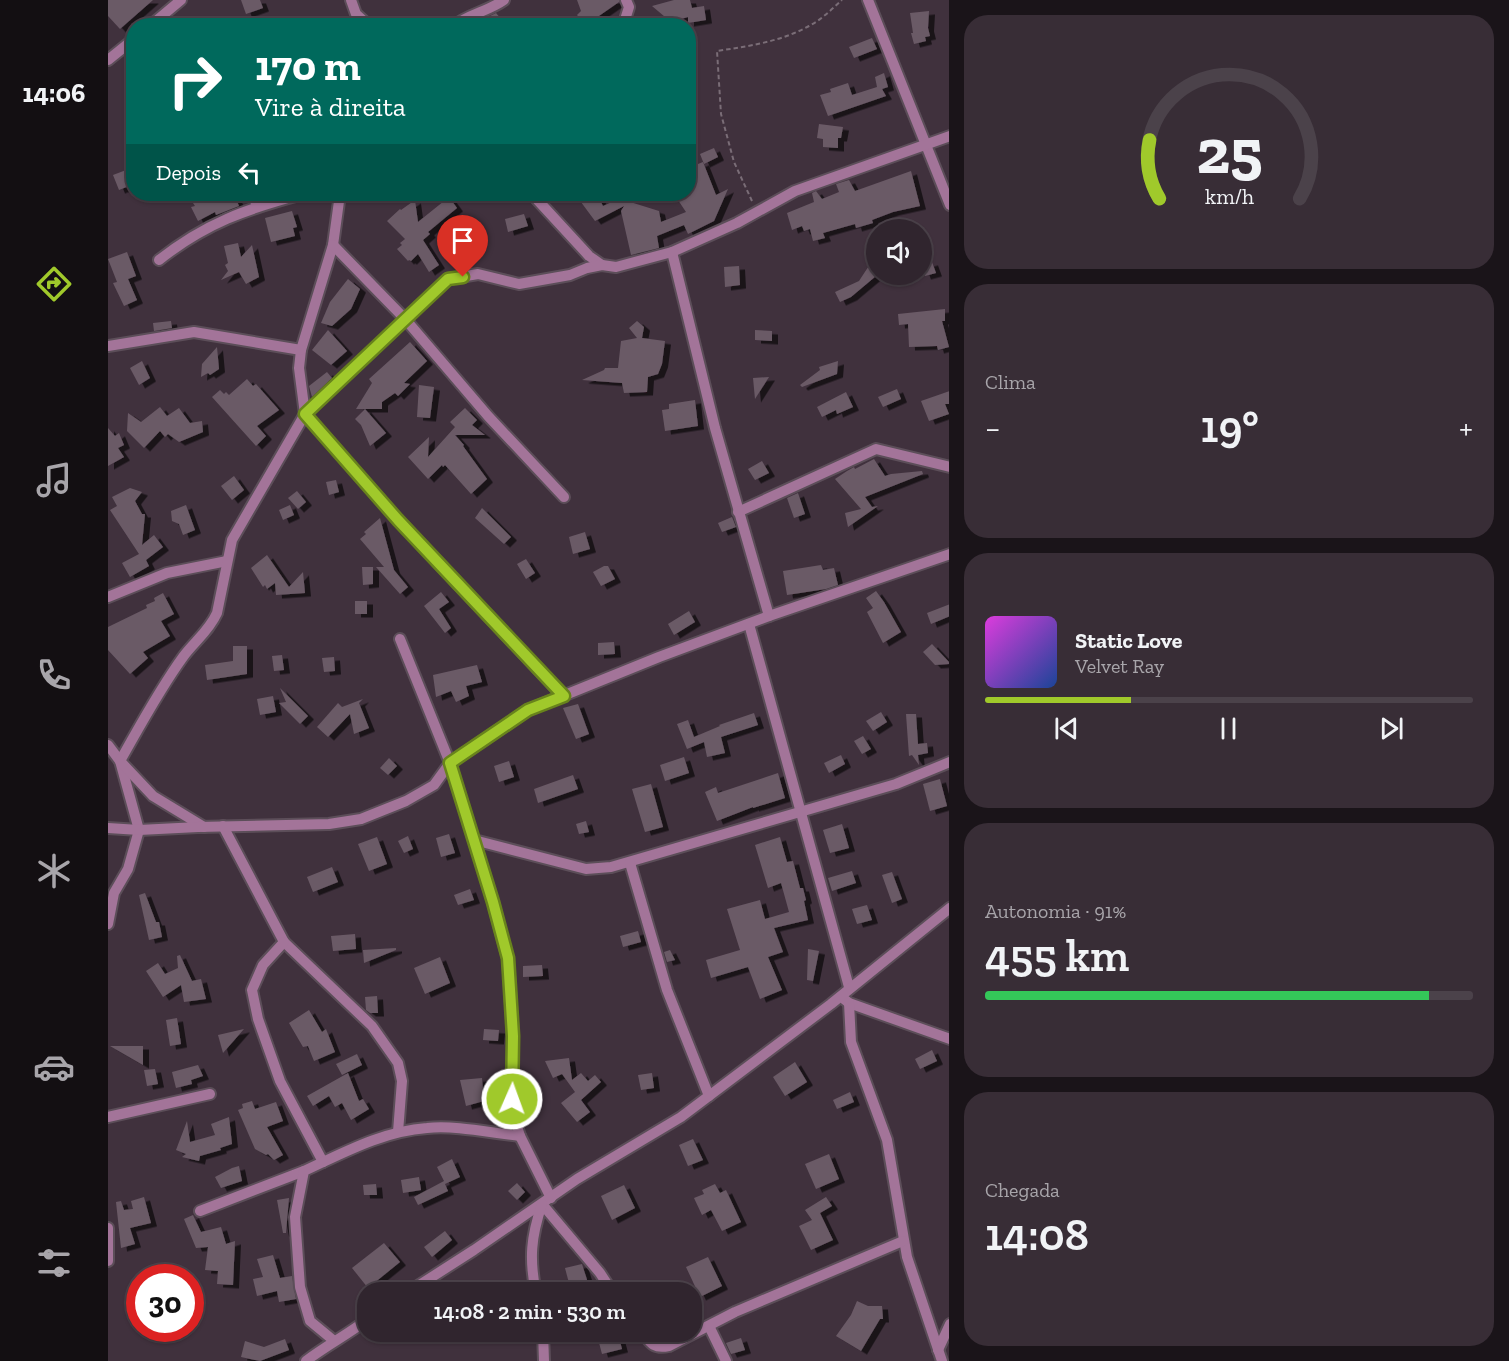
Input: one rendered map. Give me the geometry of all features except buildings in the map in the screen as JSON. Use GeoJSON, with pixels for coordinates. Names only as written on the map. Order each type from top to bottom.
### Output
{"type":"FeatureCollection","features":[{"type":"Feature","properties":{"kind":"street"},"geometry":{"type":"LineString","coordinates":[[168,18],[181,0]]}},
{"type":"Feature","properties":{"kind":"street"},"geometry":{"type":"LineString","coordinates":[[351,0],[356,18]]}},
{"type":"Feature","properties":{"kind":"street"},"geometry":{"type":"LineString","coordinates":[[466,18],[482,13],[504,0]]}},
{"type":"Feature","properties":{"kind":"street"},"geometry":{"type":"LineString","coordinates":[[626,0],[629,7],[626,18]]}},
{"type":"Feature","properties":{"kind":"street"},"geometry":{"type":"LineString","coordinates":[[868,0],[949,203]]}},
{"type":"Feature","properties":{"kind":"street"},"geometry":{"type":"LineString","coordinates":[[356,14],[360,18]]}},
{"type":"Feature","properties":{"kind":"street"},"geometry":{"type":"LineString","coordinates":[[108,60],[126,45]]}},
{"type":"Feature","properties":{"kind":"street"},"geometry":{"type":"LineString","coordinates":[[108,922],[114,893],[128,869],[140,830],[120,761],[178,664],[212,624],[217,613],[226,561],[237,529],[305,414],[448,279],[477,274],[519,284],[570,275],[586,268],[602,265],[616,267],[672,252],[693,244],[795,191],[949,136]]}},
{"type":"Feature","properties":{"kind":"street"},"geometry":{"type":"LineString","coordinates":[[255,201],[257,207]]}},
{"type":"Feature","properties":{"kind":"street"},"geometry":{"type":"LineString","coordinates":[[159,260],[187,238],[220,220],[278,201]]}},
{"type":"Feature","properties":{"kind":"street"},"geometry":{"type":"LineString","coordinates":[[339,201],[333,245],[301,350],[299,368],[305,414],[398,520],[564,696]]}},
{"type":"Feature","properties":{"kind":"street"},"geometry":{"type":"LineString","coordinates":[[539,201],[590,256],[602,265]]}},
{"type":"Feature","properties":{"kind":"street"},"geometry":{"type":"LineString","coordinates":[[333,245],[406,320],[488,416],[564,497]]}},
{"type":"Feature","properties":{"kind":"street"},"geometry":{"type":"LineString","coordinates":[[672,252],[715,428],[769,616]]}},
{"type":"Feature","properties":{"kind":"street"},"geometry":{"type":"LineString","coordinates":[[108,346],[194,332],[301,350]]}},
{"type":"Feature","properties":{"kind":"street"},"geometry":{"type":"LineString","coordinates":[[738,512],[876,449],[949,467]]}},
{"type":"Feature","properties":{"kind":"street"},"geometry":{"type":"LineString","coordinates":[[108,828],[140,830],[329,824],[361,819],[406,801],[434,785],[450,763],[528,710],[769,616],[949,554]]}},
{"type":"Feature","properties":{"kind":"street"},"geometry":{"type":"LineString","coordinates":[[108,597],[167,573],[226,561]]}},
{"type":"Feature","properties":{"kind":"street"},"geometry":{"type":"LineString","coordinates":[[749,624],[849,987]]}},
{"type":"Feature","properties":{"kind":"street"},"geometry":{"type":"LineString","coordinates":[[400,639],[450,763],[508,958],[513,1036],[512,1099],[520,1136],[546,1201],[605,1282]]}},
{"type":"Feature","properties":{"kind":"street"},"geometry":{"type":"LineString","coordinates":[[108,745],[153,796],[204,827]]}},
{"type":"Feature","properties":{"kind":"street"},"geometry":{"type":"LineString","coordinates":[[474,840],[585,868],[611,867],[896,783],[949,762]]}},
{"type":"Feature","properties":{"kind":"street"},"geometry":{"type":"LineString","coordinates":[[223,826],[284,942],[372,1026],[398,1063],[402,1081],[398,1132]]}},
{"type":"Feature","properties":{"kind":"street"},"geometry":{"type":"LineString","coordinates":[[630,863],[667,990],[710,1096]]}},
{"type":"Feature","properties":{"kind":"street"},"geometry":{"type":"LineString","coordinates":[[424,1282],[578,1179],[681,1118],[949,909]]}},
{"type":"Feature","properties":{"kind":"street"},"geometry":{"type":"LineString","coordinates":[[284,942],[263,965],[252,990],[258,1019],[280,1081],[323,1162]]}},
{"type":"Feature","properties":{"kind":"street"},"geometry":{"type":"LineString","coordinates":[[840,996],[849,1003],[949,1039]]}},
{"type":"Feature","properties":{"kind":"street"},"geometry":{"type":"LineString","coordinates":[[849,1003],[851,1042],[887,1140],[903,1241],[942,1361]]}},
{"type":"Feature","properties":{"kind":"street"},"geometry":{"type":"LineString","coordinates":[[108,1116],[210,1094]]}},
{"type":"Feature","properties":{"kind":"street"},"geometry":{"type":"LineString","coordinates":[[200,1211],[398,1132],[441,1128],[520,1136]]}},
{"type":"Feature","properties":{"kind":"street"},"geometry":{"type":"LineString","coordinates":[[304,1171],[295,1217],[300,1287],[310,1321],[333,1340]]}},
{"type":"Feature","properties":{"kind":"street"},"geometry":{"type":"LineString","coordinates":[[534,1282],[531,1268],[533,1231],[546,1201]]}},
{"type":"Feature","properties":{"kind":"street"},"geometry":{"type":"LineString","coordinates":[[108,1228],[108,1261]]}},
{"type":"Feature","properties":{"kind":"street"},"geometry":{"type":"LineString","coordinates":[[702,1330],[735,1312],[903,1241]]}},
{"type":"Feature","properties":{"kind":"street"},"geometry":{"type":"LineString","coordinates":[[709,1326],[726,1361]]}},
{"type":"Feature","properties":{"kind":"street"},"geometry":{"type":"LineString","coordinates":[[938,1350],[949,1326]]}},
{"type":"Feature","properties":{"kind":"street"},"geometry":{"type":"LineString","coordinates":[[306,1361],[333,1340],[342,1339],[357,1327]]}},
{"type":"Feature","properties":{"kind":"street"},"geometry":{"type":"LineString","coordinates":[[543,1342],[544,1361]]}},
{"type":"Feature","properties":{"kind":"street"},"geometry":{"type":"LineString","coordinates":[[649,1342],[658,1348],[677,1342]]}},
{"type":"Feature","properties":{"kind":"path"},"geometry":{"type":"LineString","coordinates":[[757,212],[734,162],[721,114],[717,51],[763,44],[786,37],[810,26],[842,0]]}},
{"type":"Feature","properties":{"kind":"route"},"geometry":{"type":"LineString","coordinates":[[463,277],[448,279],[305,414],[398,520],[564,696],[528,710],[450,763],[508,958],[513,1036],[512,1099]]}}]}
